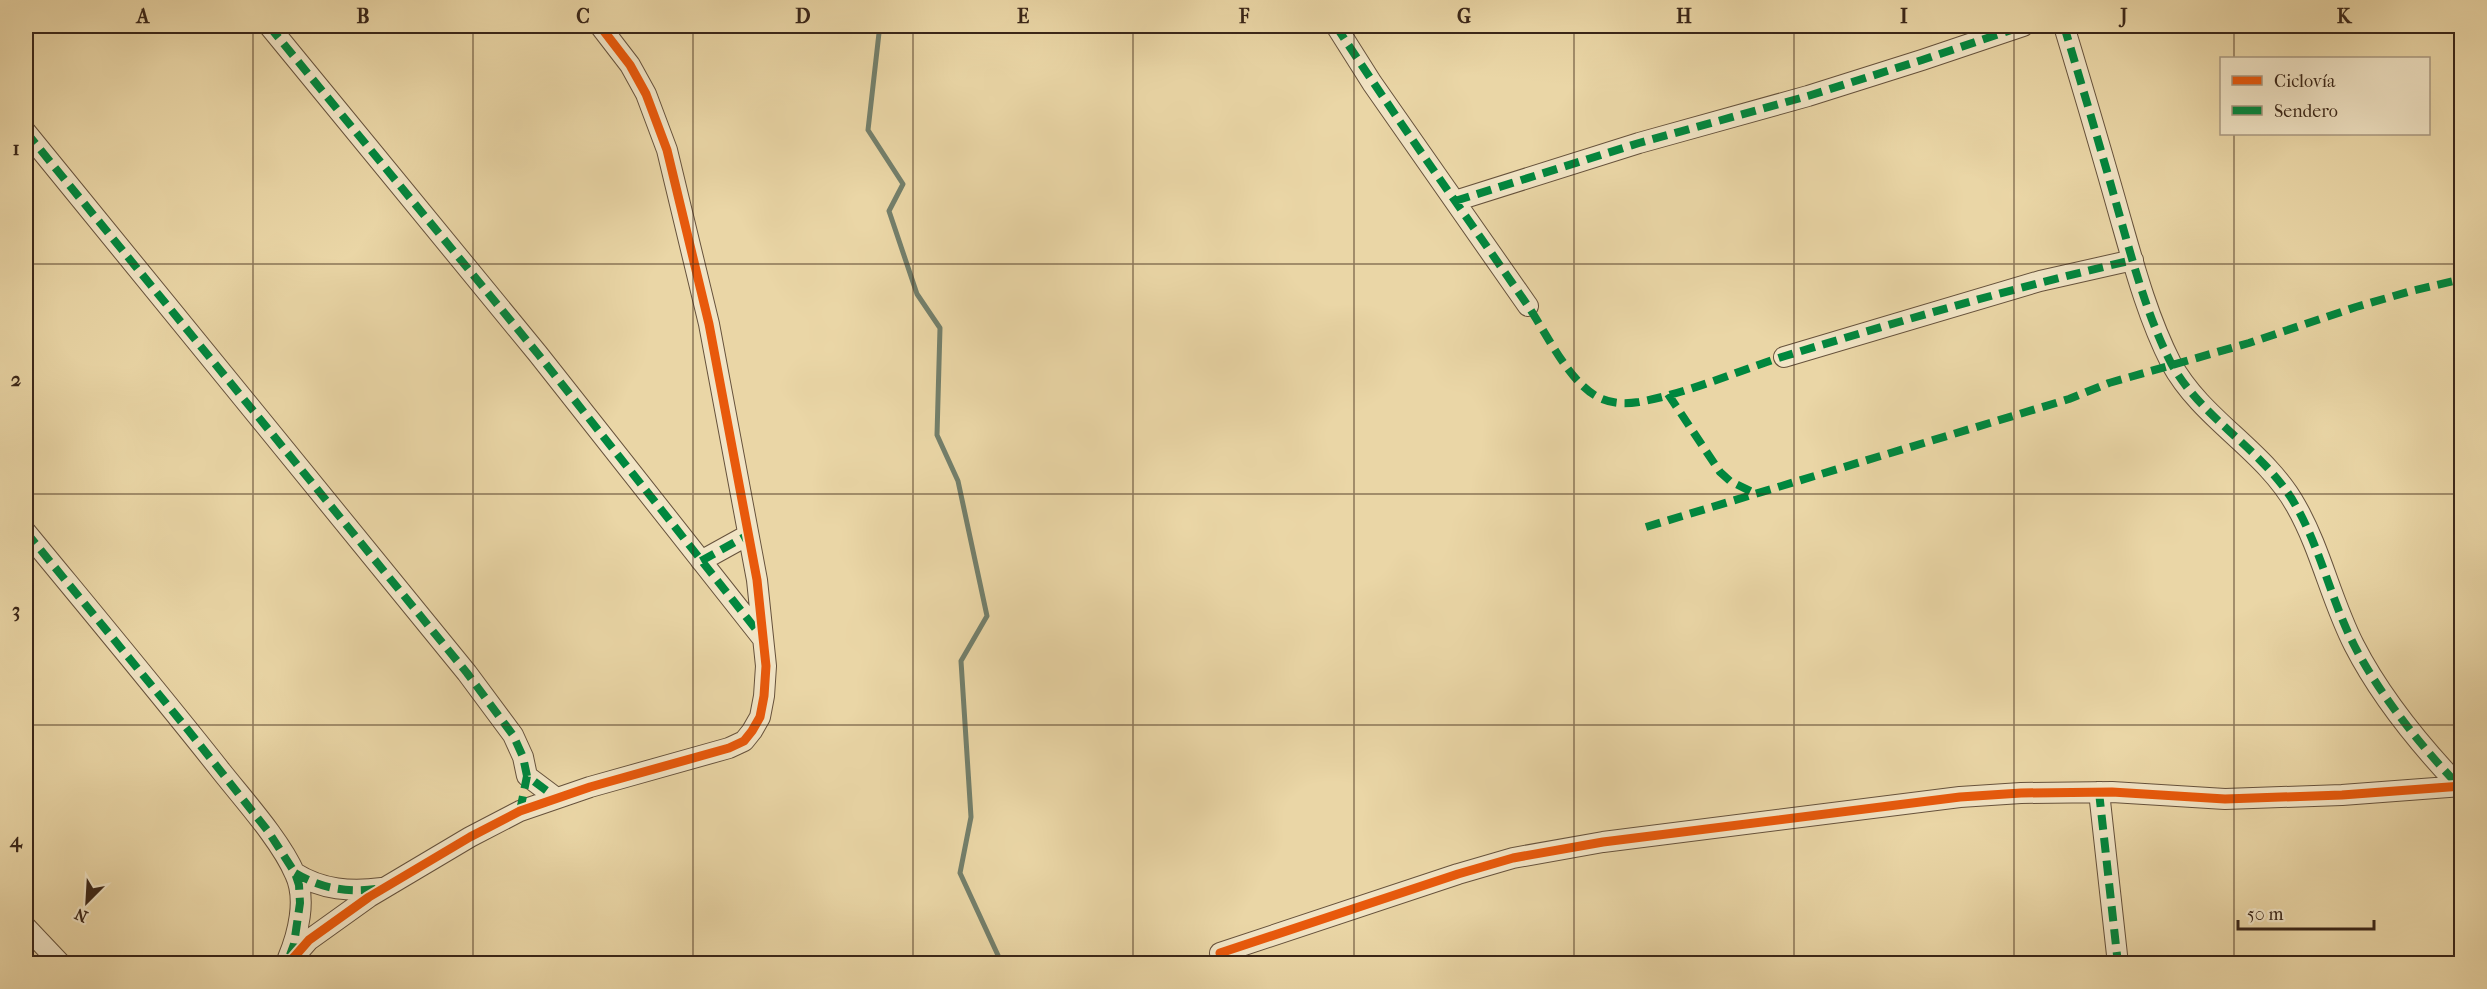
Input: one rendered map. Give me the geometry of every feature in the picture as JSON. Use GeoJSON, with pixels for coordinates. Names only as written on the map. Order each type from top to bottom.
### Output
{"type":"FeatureCollection","features":[{"type":"Feature","properties":{"kind":"street"},"geometry":{"type":"LineString","coordinates":[[269,26],[538,354],[763,639]]}},
{"type":"Feature","properties":{"kind":"street"},"geometry":{"type":"LineString","coordinates":[[287,963],[309,940],[385,888],[520,811],[555,797],[729,748],[744,741],[753,731],[760,717],[766,666],[757,580],[709,324],[667,150],[646,94],[630,65],[600,26]]}},
{"type":"Feature","properties":{"kind":"street"},"geometry":{"type":"LineString","coordinates":[[1336,26],[1372,82],[1528,306]]}},
{"type":"Feature","properties":{"kind":"street"},"geometry":{"type":"LineString","coordinates":[[1455,201],[1639,143],[1808,96],[2023,26]]}},
{"type":"Feature","properties":{"kind":"street"},"geometry":{"type":"LineString","coordinates":[[2064,26],[2133,260],[2158,333],[2172,364],[2199,402],[2268,468],[2281,484],[2310,534],[2340,614],[2367,668],[2424,747],[2460,786]]}},
{"type":"Feature","properties":{"kind":"street"},"geometry":{"type":"LineString","coordinates":[[26,132],[501,716],[520,749],[527,776],[520,811]]}},
{"type":"Feature","properties":{"kind":"street"},"geometry":{"type":"LineString","coordinates":[[1784,357],[2030,284],[2133,260]]}},
{"type":"Feature","properties":{"kind":"street"},"geometry":{"type":"LineString","coordinates":[[26,532],[268,831],[295,873],[299,885],[299,914],[294,944],[287,963]]}},
{"type":"Feature","properties":{"kind":"street"},"geometry":{"type":"LineString","coordinates":[[701,561],[748,535]]}},
{"type":"Feature","properties":{"kind":"street"},"geometry":{"type":"LineString","coordinates":[[527,776],[555,797]]}},
{"type":"Feature","properties":{"kind":"street"},"geometry":{"type":"LineString","coordinates":[[1220,953],[1427,883],[1513,858],[1554,850],[1960,798],[2099,792],[2225,799],[2342,795],[2460,786]]}},
{"type":"Feature","properties":{"kind":"street"},"geometry":{"type":"LineString","coordinates":[[2099,792],[2118,963]]}},
{"type":"Feature","properties":{"kind":"street"},"geometry":{"type":"LineString","coordinates":[[295,873],[321,886],[342,890],[385,888]]}},
{"type":"Feature","properties":{"kind":"street"},"geometry":{"type":"LineString","coordinates":[[26,927],[61,963]]}},
{"type":"Feature","properties":{"kind":"waterway"},"geometry":{"type":"LineString","coordinates":[[871,26],[879,33],[868,130],[903,184],[889,211],[917,294],[940,328],[937,435],[958,481],[987,616],[961,661],[971,817],[960,873],[1002,964]]}},
{"type":"Feature","properties":{"kind":"marked path"},"geometry":{"type":"LineString","coordinates":[[269,26],[538,354],[762,637]]}},
{"type":"Feature","properties":{"kind":"marked path"},"geometry":{"type":"LineString","coordinates":[[1336,26],[1526,303],[1568,369],[1589,391],[1610,401],[1634,403],[1658,398],[1785,356],[1915,317],[2045,281],[2133,260]]}},
{"type":"Feature","properties":{"kind":"marked path"},"geometry":{"type":"LineString","coordinates":[[1455,201],[1639,143],[1808,96],[2023,26]]}},
{"type":"Feature","properties":{"kind":"marked path"},"geometry":{"type":"LineString","coordinates":[[2064,26],[2142,292],[2171,363],[2199,402],[2251,451],[2283,486],[2305,523],[2346,628],[2364,663],[2402,719],[2459,786]]}},
{"type":"Feature","properties":{"kind":"marked path"},"geometry":{"type":"LineString","coordinates":[[26,132],[467,673],[513,735],[523,757],[527,776],[555,797]]}},
{"type":"Feature","properties":{"kind":"marked path"},"geometry":{"type":"LineString","coordinates":[[1646,527],[2069,399],[2109,383],[2249,343],[2356,307],[2462,279]]}},
{"type":"Feature","properties":{"kind":"marked path"},"geometry":{"type":"LineString","coordinates":[[1668,394],[1720,472],[1730,481],[1756,494]]}},
{"type":"Feature","properties":{"kind":"marked path"},"geometry":{"type":"LineString","coordinates":[[26,532],[268,831],[295,873],[299,885],[300,903],[294,944],[290,955]]}},
{"type":"Feature","properties":{"kind":"marked path"},"geometry":{"type":"LineString","coordinates":[[701,561],[748,535]]}},
{"type":"Feature","properties":{"kind":"marked path"},"geometry":{"type":"LineString","coordinates":[[520,811],[527,776]]}},
{"type":"Feature","properties":{"kind":"marked path"},"geometry":{"type":"LineString","coordinates":[[2099,792],[2118,964]]}},
{"type":"Feature","properties":{"kind":"marked path"},"geometry":{"type":"LineString","coordinates":[[295,873],[334,888],[376,889]]}},
{"type":"Feature","properties":{"kind":"cycle path"},"geometry":{"type":"LineString","coordinates":[[288,964],[309,940],[369,897],[470,837],[520,811],[590,787],[729,748],[744,741],[760,717],[766,666],[757,580],[709,324],[667,150],[646,94],[630,65],[600,26]]}},
{"type":"Feature","properties":{"kind":"cycle path"},"geometry":{"type":"LineString","coordinates":[[1220,953],[1513,858],[1603,842],[1960,797],[2021,793],[2112,792],[2225,799],[2342,795],[2462,786]]}}]}
